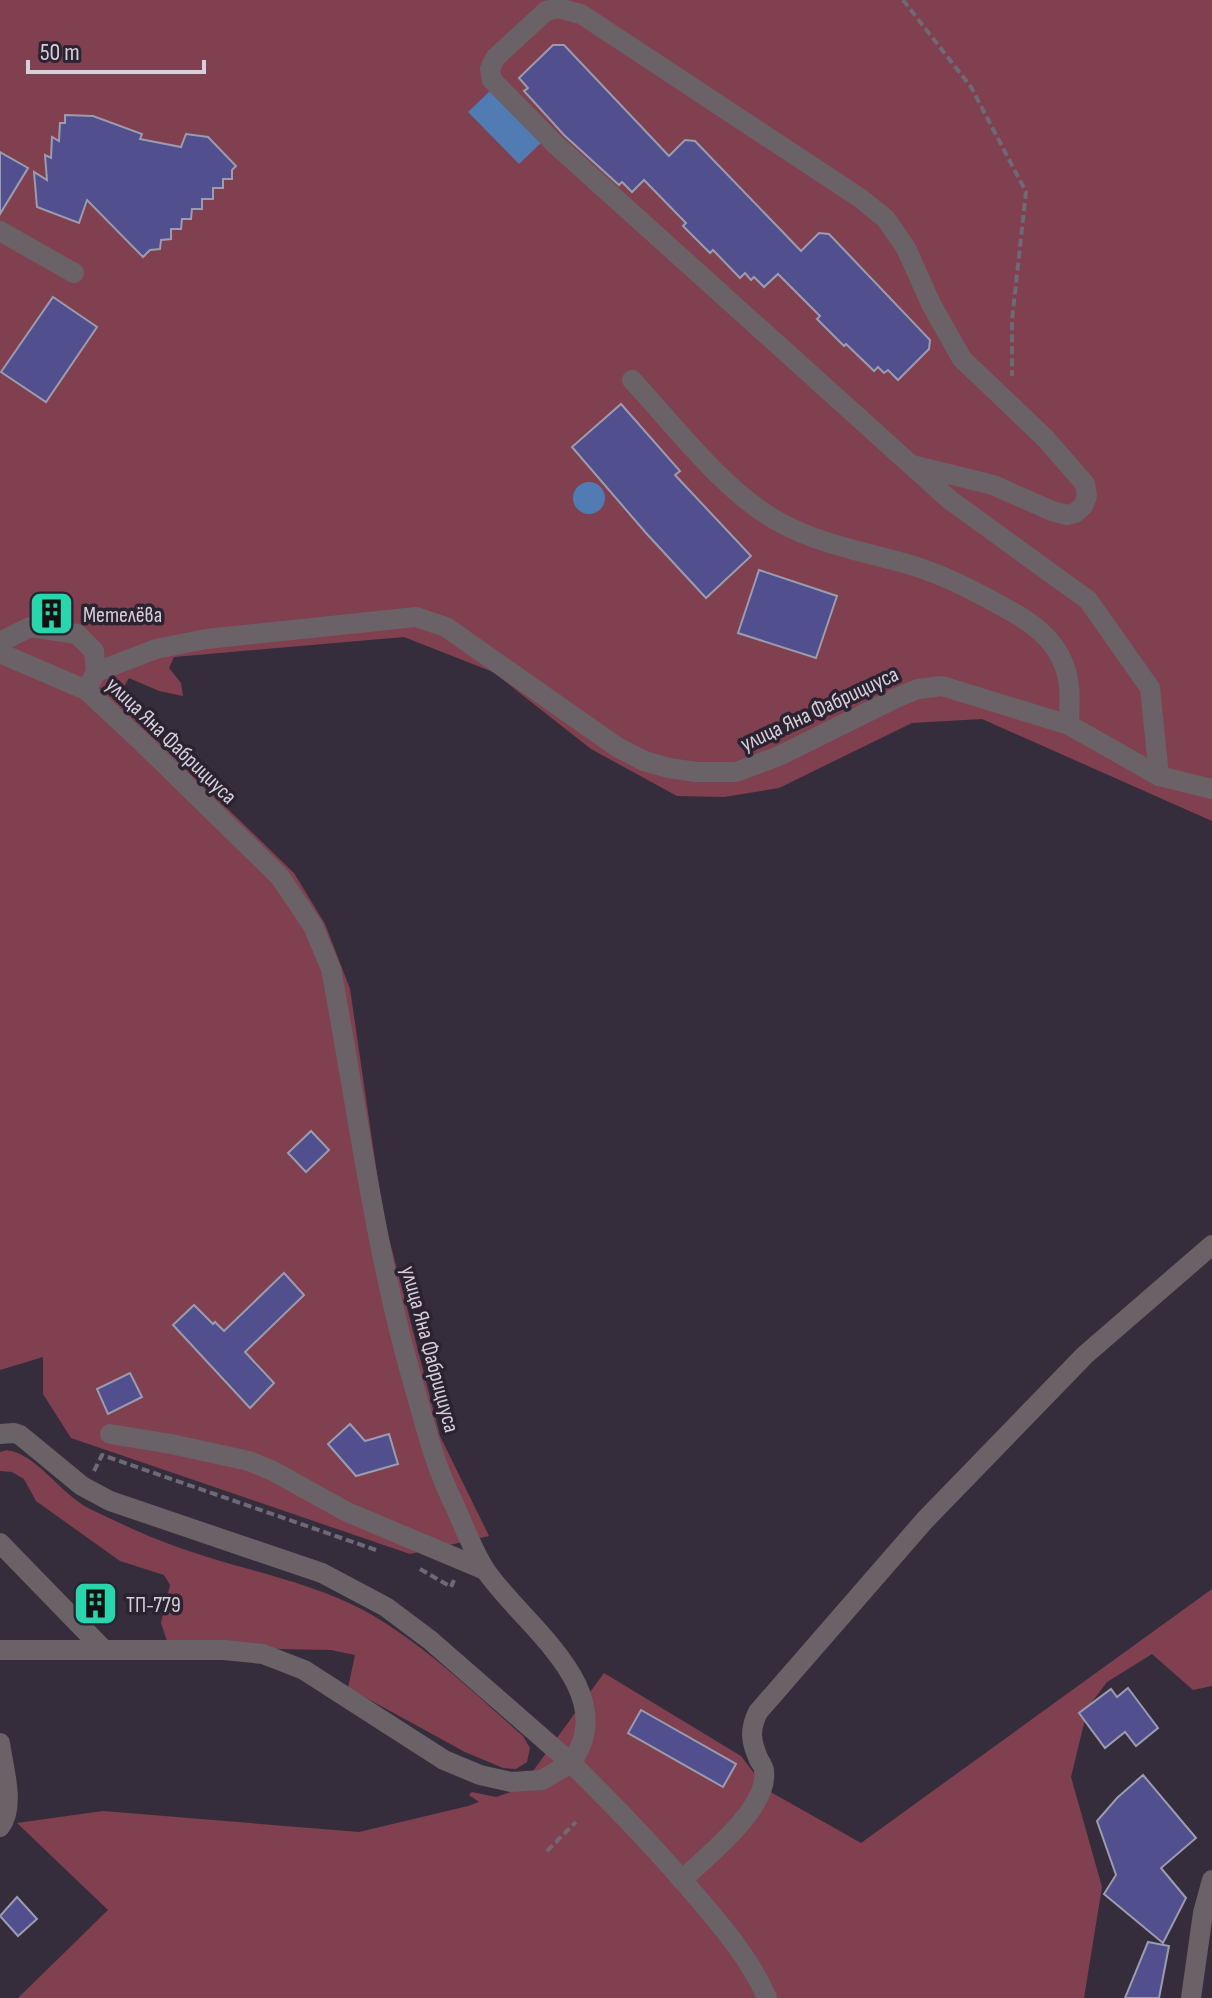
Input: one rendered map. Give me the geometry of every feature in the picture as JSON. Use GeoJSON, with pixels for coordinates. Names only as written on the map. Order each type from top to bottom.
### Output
{"type":"FeatureCollection","features":[{"type":"Feature","properties":{"kind":"street"},"geometry":{"type":"LineString","coordinates":[[912,465],[993,485],[1067,515],[1083,506],[1087,496],[1085,484],[1045,438],[962,359],[931,304],[906,248],[886,219],[860,198],[581,14],[557,8],[546,11],[495,58],[490,69],[492,80],[555,144],[950,500],[1088,600],[1150,688],[1159,776]]}},
{"type":"Feature","properties":{"kind":"street"},"geometry":{"type":"LineString","coordinates":[[0,231],[74,273]]}},
{"type":"Feature","properties":{"kind":"street"},"geometry":{"type":"LineString","coordinates":[[632,380],[727,482],[754,506],[780,523],[811,537],[920,568],[970,588],[1034,623],[1064,663],[1070,685],[1069,725]]}},
{"type":"Feature","properties":{"kind":"street","name":"улица Яна Фабрициуса"},"geometry":{"type":"LineString","coordinates":[[571,1763],[582,1747],[586,1724],[584,1697],[554,1649],[485,1570],[438,1471],[393,1310],[331,969],[313,926],[280,877],[86,690],[96,672],[156,649],[206,639],[416,617],[446,627],[617,747],[644,761],[669,768],[736,772],[779,756],[896,698],[918,689],[942,686],[1069,725],[1159,776],[1212,789]]}},
{"type":"Feature","properties":{"kind":"street"},"geometry":{"type":"LineString","coordinates":[[0,642],[30,627],[77,634],[94,651],[96,672]]}},
{"type":"Feature","properties":{"kind":"street"},"geometry":{"type":"LineString","coordinates":[[0,653],[86,690]]}},
{"type":"Feature","properties":{"kind":"street"},"geometry":{"type":"LineString","coordinates":[[682,1880],[756,1805],[763,1787],[764,1770],[752,1742],[751,1726],[758,1712],[925,1520],[1074,1366],[1212,1245]]}},
{"type":"Feature","properties":{"kind":"street"},"geometry":{"type":"LineString","coordinates":[[0,1434],[20,1435],[82,1486],[110,1501],[322,1573],[386,1607],[430,1640],[571,1763],[631,1822],[745,1957],[767,1998]]}},
{"type":"Feature","properties":{"kind":"street"},"geometry":{"type":"LineString","coordinates":[[110,1434],[249,1461],[347,1512],[485,1570]]}},
{"type":"Feature","properties":{"kind":"street"},"geometry":{"type":"LineString","coordinates":[[0,1543],[104,1650]]}},
{"type":"Feature","properties":{"kind":"street"},"geometry":{"type":"LineString","coordinates":[[0,1650],[224,1650],[263,1654],[304,1670],[444,1760],[480,1775],[511,1782],[542,1780],[571,1763]]}},
{"type":"Feature","properties":{"kind":"street"},"geometry":{"type":"LineString","coordinates":[[0,1743],[7,1798],[5,1820],[0,1827]]}},
{"type":"Feature","properties":{"kind":"street"},"geometry":{"type":"LineString","coordinates":[[1191,1998],[1203,1913],[1212,1880]]}},
{"type":"Feature","properties":{"kind":"path"},"geometry":{"type":"LineString","coordinates":[[903,0],[971,87],[1026,192],[1012,320],[1012,406]]}},
{"type":"Feature","properties":{"kind":"path"},"geometry":{"type":"LineString","coordinates":[[93,1473],[102,1455],[380,1551]]}},
{"type":"Feature","properties":{"kind":"path"},"geometry":{"type":"LineString","coordinates":[[418,1567],[451,1587]]}},
{"type":"Feature","properties":{"kind":"path"},"geometry":{"type":"LineString","coordinates":[[547,1851],[576,1822]]}},
{"type":"Feature","properties":{"kind":"shaded area"},"geometry":{"type":"Polygon","coordinates":[[[0,0],[1212,0],[1212,821],[982,719],[912,723],[779,788],[724,797],[677,796],[591,749],[493,672],[404,637],[174,657],[169,668],[181,683],[183,696],[159,691],[129,678],[116,701],[294,873],[325,924],[350,989],[383,1215],[440,1436],[489,1536],[410,1554],[71,1438],[43,1394],[43,1357],[0,1370],[0,0]]]}},
{"type":"Feature","properties":{"kind":"shaded area"},"geometry":{"type":"Polygon","coordinates":[[[7,1450],[39,1466],[79,1502],[123,1525],[203,1556],[320,1591],[387,1624],[428,1653],[523,1736],[530,1748],[527,1762],[516,1769],[503,1768],[465,1752],[348,1688],[355,1655],[331,1650],[169,1647],[161,1623],[170,1585],[164,1575],[120,1561],[36,1501],[24,1479],[12,1472],[0,1471],[0,1452],[7,1450]]]}},
{"type":"Feature","properties":{"kind":"shaded area"},"geometry":{"type":"Polygon","coordinates":[[[1212,1589],[1212,1686],[1193,1690],[1152,1654],[1107,1682],[1088,1707],[1071,1777],[1102,1887],[1084,1998],[18,1998],[108,1910],[17,1823],[103,1811],[359,1832],[468,1806],[479,1802],[469,1795],[472,1792],[496,1797],[520,1789],[604,1673],[741,1756],[767,1790],[861,1843],[1212,1589]]]}},
{"type":"Feature","properties":{"kind":"water"},"geometry":{"type":"Polygon","coordinates":[[[491,90],[542,142],[519,164],[468,112],[491,90]]]}},
{"type":"Feature","properties":{"kind":"water"},"geometry":{"type":"Polygon","coordinates":[[[589,482],[600,487],[605,498],[600,509],[589,514],[578,509],[573,498],[578,487],[589,482]]]}},
{"type":"Feature","properties":{"kind":"building"},"geometry":{"type":"Polygon","coordinates":[[[553,45],[564,45],[669,156],[685,140],[695,141],[801,251],[819,233],[829,234],[930,340],[929,349],[898,380],[888,370],[884,373],[878,367],[874,371],[817,319],[820,316],[778,274],[764,287],[745,273],[740,278],[713,250],[710,253],[683,226],[686,223],[644,180],[632,192],[622,182],[619,185],[564,135],[524,91],[528,88],[519,78],[553,45]]]}},
{"type":"Feature","properties":{"kind":"building"},"geometry":{"type":"Polygon","coordinates":[[[65,115],[93,116],[142,134],[140,139],[181,147],[186,134],[208,137],[236,166],[232,170],[232,179],[223,179],[223,188],[213,188],[213,199],[202,199],[202,209],[192,209],[191,219],[182,219],[181,229],[171,229],[171,239],[161,240],[160,249],[150,250],[143,257],[87,200],[79,223],[37,207],[34,172],[47,180],[45,155],[51,158],[52,137],[59,141],[60,123],[65,123],[65,115]]]}},
{"type":"Feature","properties":{"kind":"building"},"geometry":{"type":"Polygon","coordinates":[[[0,152],[28,168],[0,214],[0,152]]]}},
{"type":"Feature","properties":{"kind":"building"},"geometry":{"type":"Polygon","coordinates":[[[53,297],[97,327],[46,402],[1,372],[53,297]]]}},
{"type":"Feature","properties":{"kind":"building"},"geometry":{"type":"Polygon","coordinates":[[[621,404],[680,471],[675,475],[751,556],[706,598],[572,447],[621,404]]]}},
{"type":"Feature","properties":{"kind":"building"},"geometry":{"type":"Polygon","coordinates":[[[759,570],[837,596],[816,658],[738,633],[759,570]]]}},
{"type":"Feature","properties":{"kind":"building"},"geometry":{"type":"Polygon","coordinates":[[[311,1131],[329,1150],[306,1172],[288,1153],[311,1131]]]}},
{"type":"Feature","properties":{"kind":"building"},"geometry":{"type":"Polygon","coordinates":[[[284,1273],[304,1295],[245,1352],[274,1383],[250,1408],[173,1325],[194,1305],[224,1331],[284,1273]]]}},
{"type":"Feature","properties":{"kind":"building"},"geometry":{"type":"Polygon","coordinates":[[[130,1373],[142,1397],[108,1414],[97,1389],[130,1373]]]}},
{"type":"Feature","properties":{"kind":"building"},"geometry":{"type":"Polygon","coordinates":[[[350,1424],[365,1441],[389,1434],[398,1464],[356,1476],[328,1444],[350,1424]]]}},
{"type":"Feature","properties":{"kind":"building"},"geometry":{"type":"Polygon","coordinates":[[[1128,1688],[1158,1728],[1136,1746],[1125,1732],[1105,1748],[1079,1713],[1111,1689],[1117,1697],[1128,1688]]]}},
{"type":"Feature","properties":{"kind":"building"},"geometry":{"type":"Polygon","coordinates":[[[641,1710],[736,1764],[723,1787],[628,1733],[641,1710]]]}},
{"type":"Feature","properties":{"kind":"building"},"geometry":{"type":"Polygon","coordinates":[[[1143,1775],[1196,1838],[1161,1868],[1186,1898],[1163,1943],[1104,1894],[1116,1875],[1097,1821],[1143,1775]]]}},
{"type":"Feature","properties":{"kind":"building"},"geometry":{"type":"Polygon","coordinates":[[[17,1897],[37,1919],[18,1936],[0,1916],[17,1897]]]}},
{"type":"Feature","properties":{"kind":"building"},"geometry":{"type":"Polygon","coordinates":[[[1148,1942],[1169,1946],[1159,1998],[1125,1998],[1148,1942]]]}},
{"type":"Feature","properties":{"kind":"place","name":"Метелёва"},"geometry":{"type":"Point","coordinates":[52,614]}},
{"type":"Feature","properties":{"kind":"place","name":"ТП-779"},"geometry":{"type":"Point","coordinates":[95,1604]}}]}
